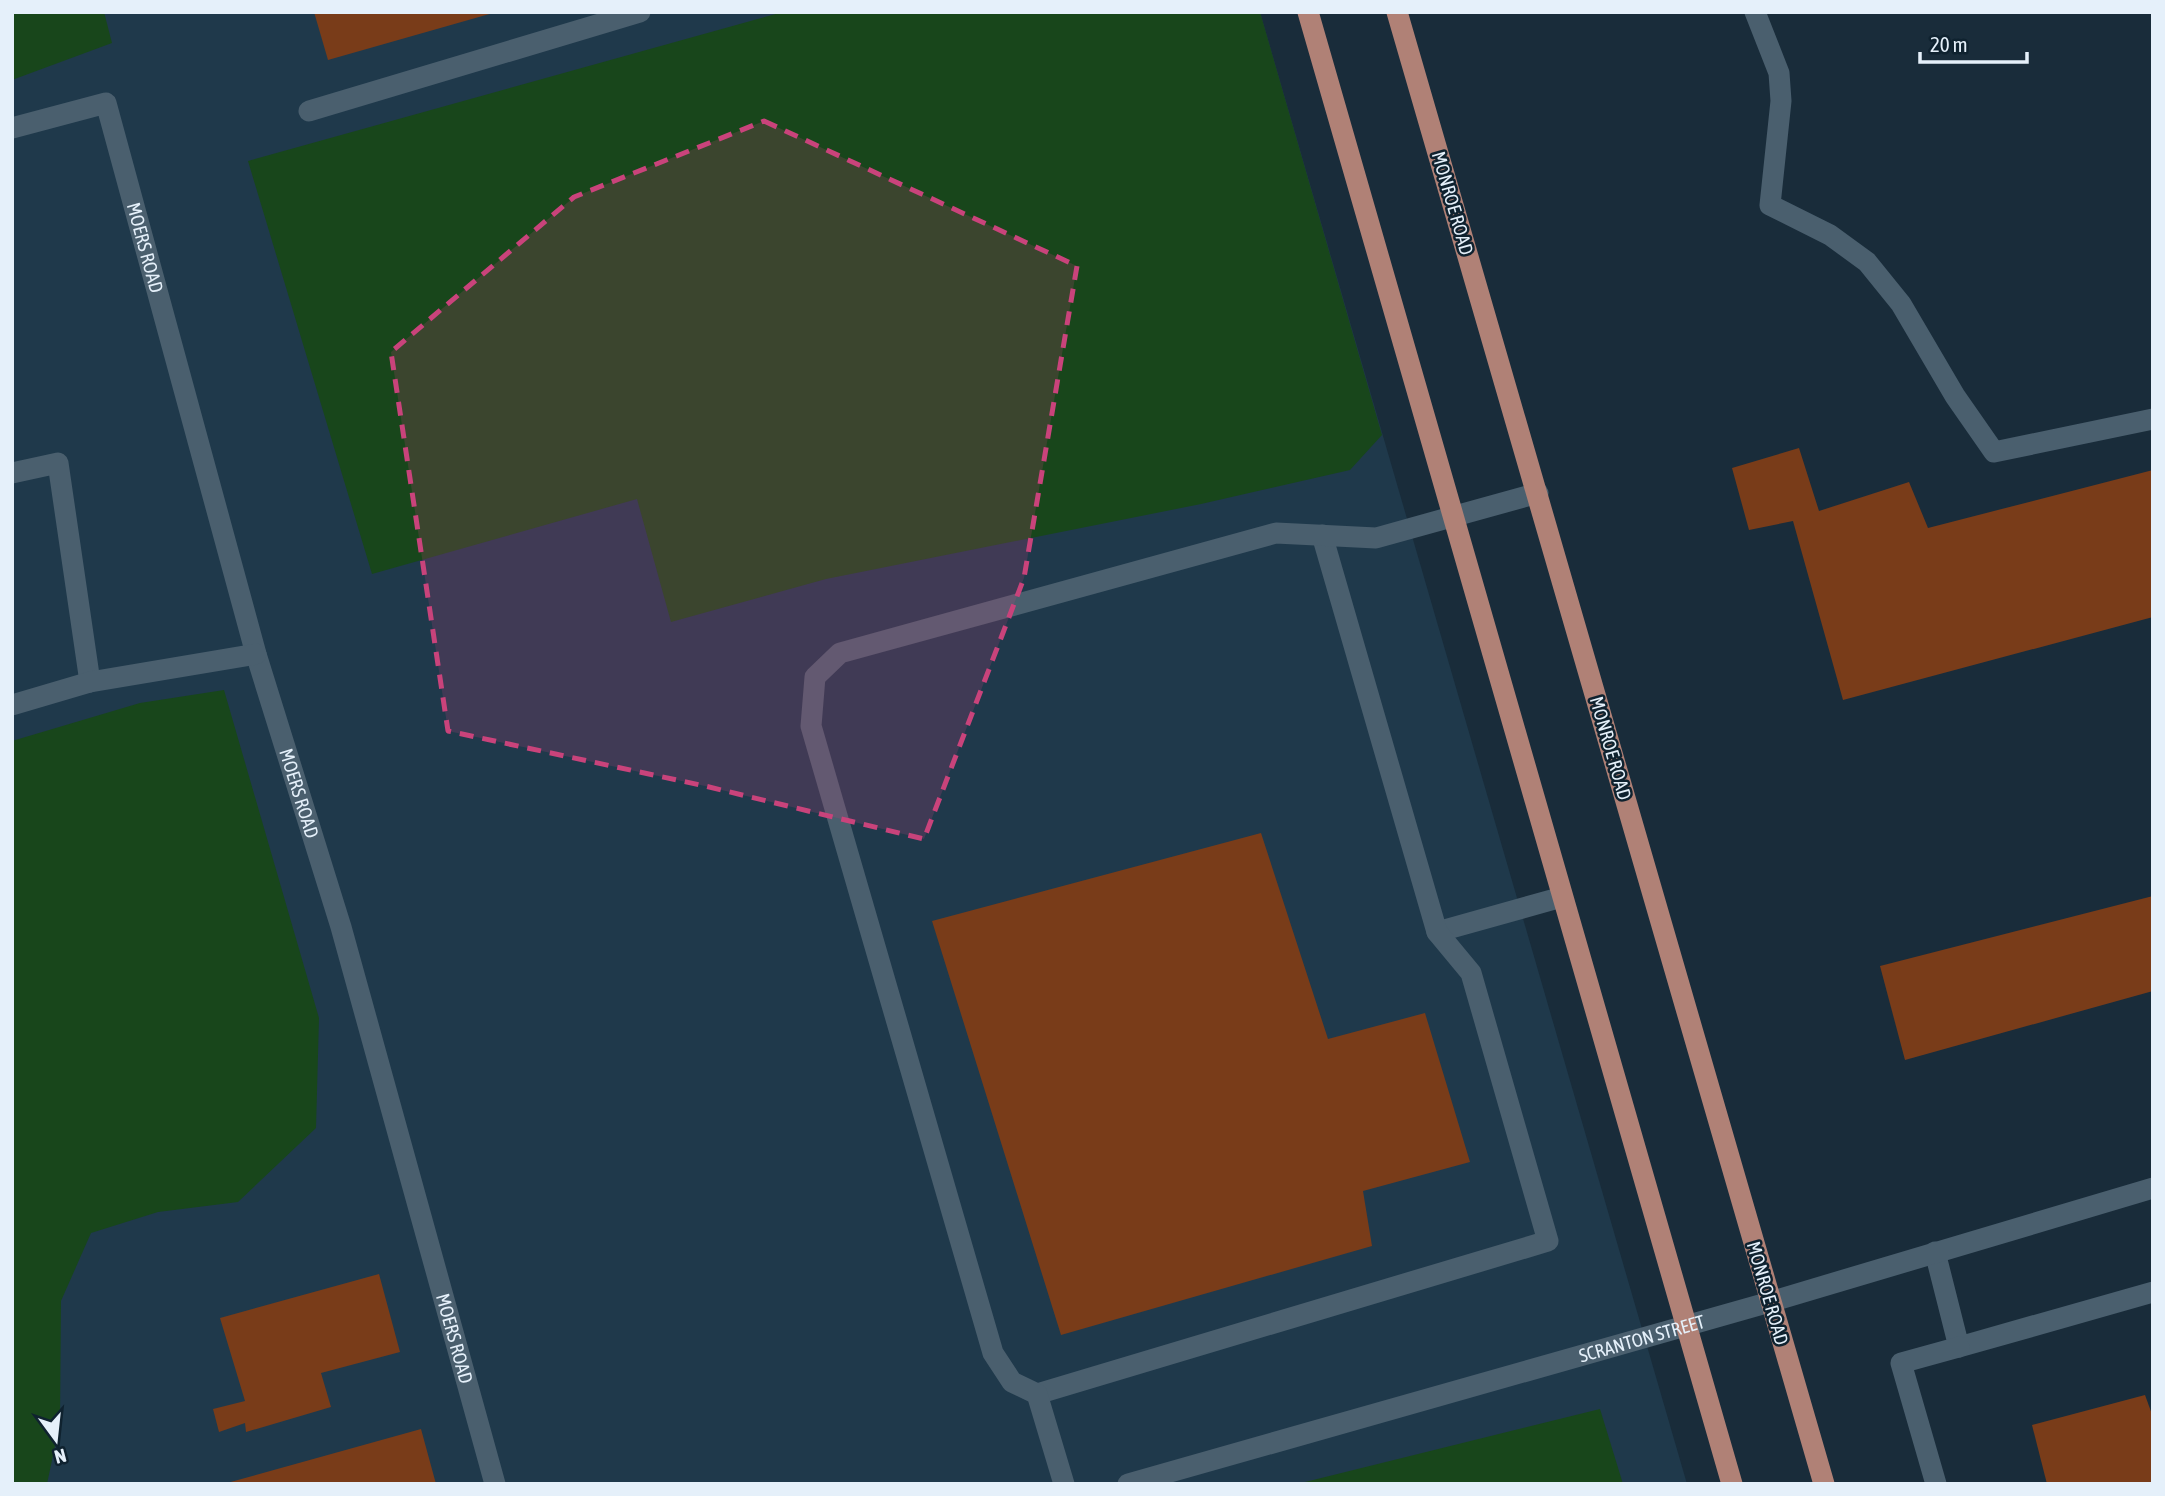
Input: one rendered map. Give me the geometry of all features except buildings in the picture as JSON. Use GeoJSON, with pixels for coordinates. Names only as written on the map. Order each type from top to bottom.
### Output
{"type":"FeatureCollection","features":[{"type":"Feature","properties":{"kind":"main road"},"geometry":{"type":"LineString","coordinates":[[1308,12],[1732,1484]]}},
{"type":"Feature","properties":{"kind":"main road","name":"MONROE ROAD"},"geometry":{"type":"LineString","coordinates":[[1397,12],[1824,1484]]}},
{"type":"Feature","properties":{"kind":"street"},"geometry":{"type":"LineString","coordinates":[[309,111],[640,12]]}},
{"type":"Feature","properties":{"kind":"street"},"geometry":{"type":"LineString","coordinates":[[1755,12],[1779,73],[1781,100],[1770,205],[1830,235],[1867,262],[1901,304],[1955,396],[1994,452],[2153,419]]}},
{"type":"Feature","properties":{"kind":"street","name":"MOERS ROAD"},"geometry":{"type":"LineString","coordinates":[[12,128],[106,103],[256,654],[341,928],[495,1484]]}},
{"type":"Feature","properties":{"kind":"street"},"geometry":{"type":"LineString","coordinates":[[12,473],[58,463],[90,682]]}},
{"type":"Feature","properties":{"kind":"street"},"geometry":{"type":"LineString","coordinates":[[1322,535],[1437,932],[1471,972],[1548,1241],[1037,1394],[1012,1382],[993,1353],[811,726],[815,677],[840,653],[1276,533],[1322,535],[1376,538],[1538,493]]}},
{"type":"Feature","properties":{"kind":"street"},"geometry":{"type":"LineString","coordinates":[[12,705],[90,682],[256,654]]}},
{"type":"Feature","properties":{"kind":"street"},"geometry":{"type":"LineString","coordinates":[[1437,932],[1562,897]]}},
{"type":"Feature","properties":{"kind":"street","name":"SCRANTON STREET"},"geometry":{"type":"LineString","coordinates":[[1128,1484],[1770,1302],[2153,1188]]}},
{"type":"Feature","properties":{"kind":"street"},"geometry":{"type":"LineString","coordinates":[[1935,1252],[1959,1347]]}},
{"type":"Feature","properties":{"kind":"street"},"geometry":{"type":"LineString","coordinates":[[1936,1484],[1902,1363],[2153,1292]]}},
{"type":"Feature","properties":{"kind":"street"},"geometry":{"type":"LineString","coordinates":[[1037,1394],[1064,1484]]}},
{"type":"Feature","properties":{"kind":"highlighted area"},"geometry":{"type":"Polygon","coordinates":[[[764,121],[1077,266],[1024,578],[924,839],[705,786],[448,731],[391,352],[574,197],[764,121]]]}},
{"type":"Feature","properties":{"kind":"shaded area"},"geometry":{"type":"Polygon","coordinates":[[[12,12],[1260,12],[1687,1484],[12,1484],[12,12]]]}},
{"type":"Feature","properties":{"kind":"green space"},"geometry":{"type":"Polygon","coordinates":[[[12,12],[104,12],[112,43],[12,80],[12,12]]]}},
{"type":"Feature","properties":{"kind":"green space"},"geometry":{"type":"Polygon","coordinates":[[[783,12],[1260,12],[1382,435],[1350,470],[1201,504],[826,579],[671,622],[637,499],[372,574],[248,161],[783,12]]]}},
{"type":"Feature","properties":{"kind":"green space"},"geometry":{"type":"Polygon","coordinates":[[[224,690],[319,1018],[316,1128],[238,1202],[158,1212],[91,1233],[61,1301],[60,1422],[47,1484],[12,1484],[12,741],[140,703],[224,690]]]}},
{"type":"Feature","properties":{"kind":"green space"},"geometry":{"type":"Polygon","coordinates":[[[1600,1409],[1623,1484],[1297,1484],[1600,1409]]]}}]}
